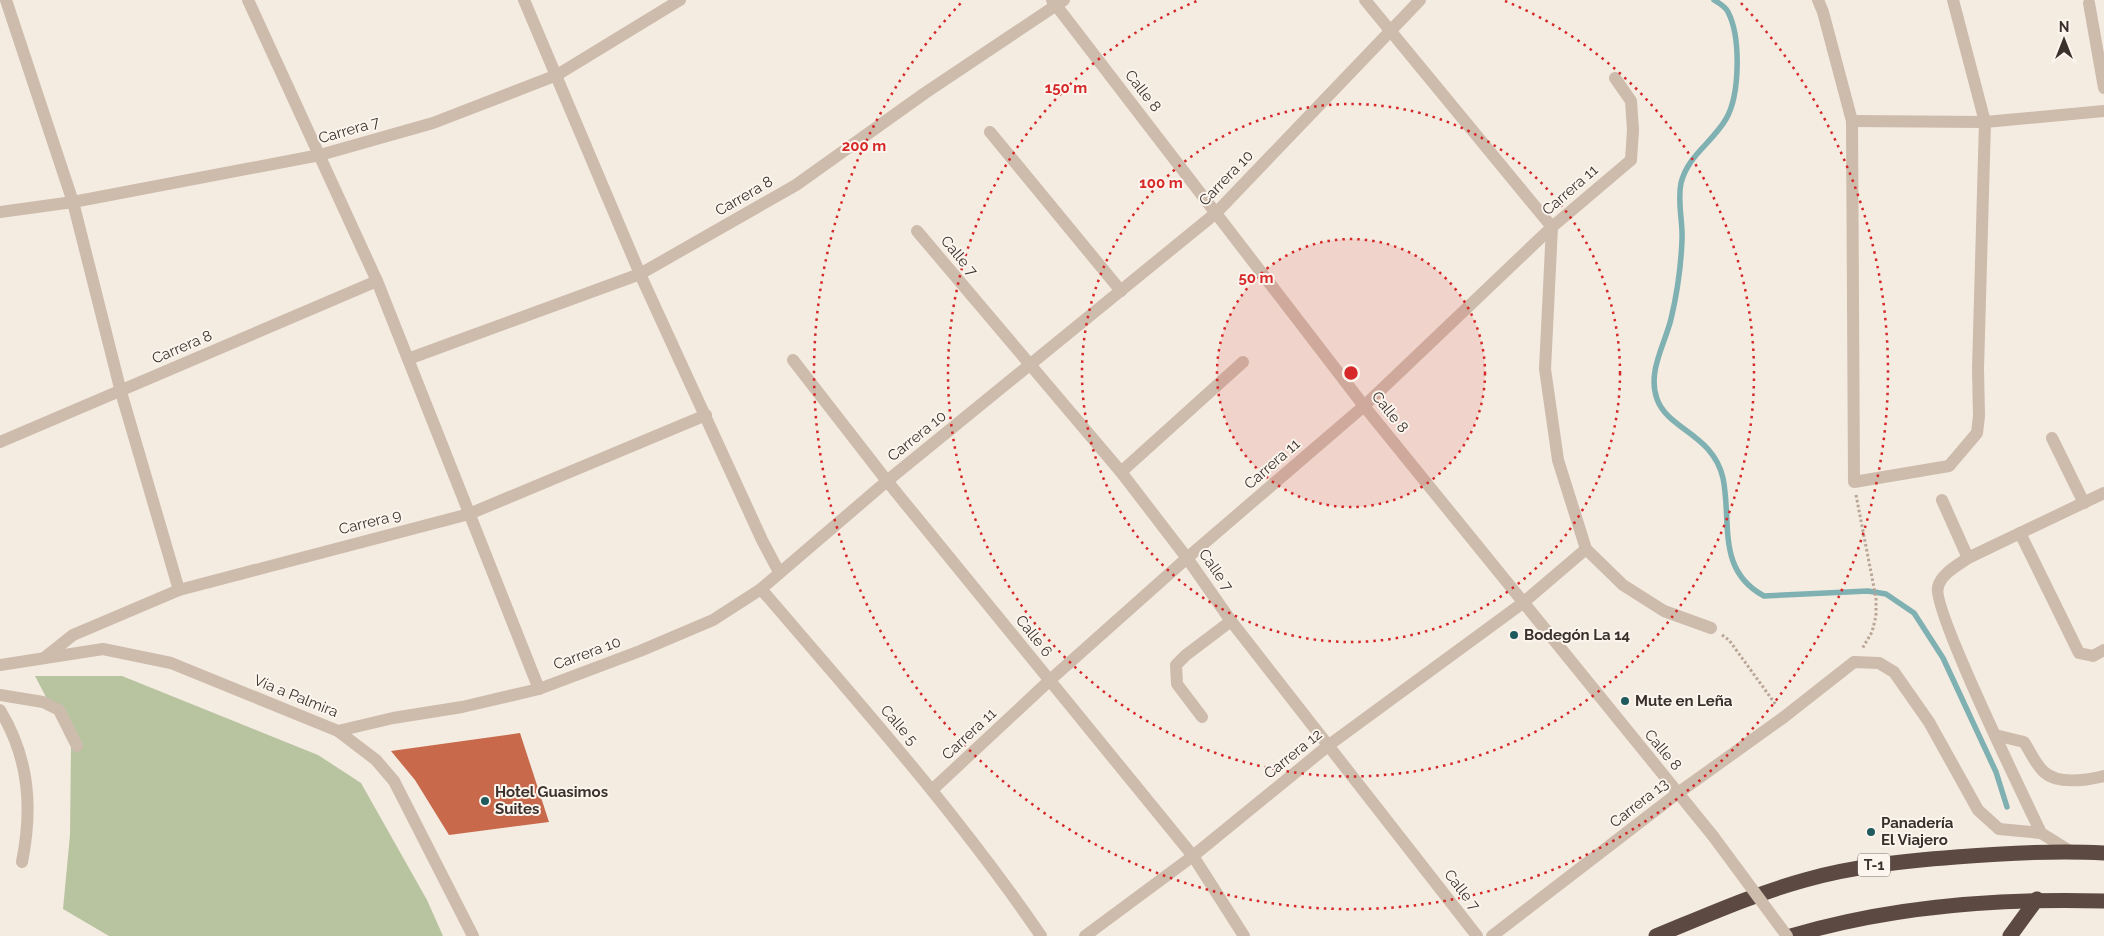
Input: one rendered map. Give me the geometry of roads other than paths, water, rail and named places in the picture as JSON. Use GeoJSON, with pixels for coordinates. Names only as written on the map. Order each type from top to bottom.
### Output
{"type":"FeatureCollection","features":[{"type":"Feature","properties":{"kind":"highway","name":"T-1"},"geometry":{"type":"LineString","coordinates":[[1656,936],[1712,912],[1805,880],[1864,867],[1979,855],[2070,850],[2104,853]]}},
{"type":"Feature","properties":{"kind":"highway"},"geometry":{"type":"LineString","coordinates":[[2010,936],[2037,899]]}},
{"type":"Feature","properties":{"kind":"highway"},"geometry":{"type":"LineString","coordinates":[[1791,936],[1818,928],[1892,914],[1978,903],[2037,899],[2104,901]]}},
{"type":"Feature","properties":{"kind":"street"},"geometry":{"type":"LineString","coordinates":[[6,0],[73,202],[121,392],[179,590]]}},
{"type":"Feature","properties":{"kind":"street"},"geometry":{"type":"LineString","coordinates":[[248,0],[377,281],[539,689]]}},
{"type":"Feature","properties":{"kind":"street"},"geometry":{"type":"LineString","coordinates":[[524,0],[640,274],[762,540],[779,572]]}},
{"type":"Feature","properties":{"kind":"street","name":"Carrera 7"},"geometry":{"type":"LineString","coordinates":[[0,212],[73,202],[320,155],[432,123],[557,75],[680,0]]}},
{"type":"Feature","properties":{"kind":"street"},"geometry":{"type":"LineString","coordinates":[[1364,0],[1552,227],[1545,369],[1558,460],[1586,549],[1622,585],[1647,601],[1664,611],[1710,628]]}},
{"type":"Feature","properties":{"kind":"street","name":"Carrera 10"},"geometry":{"type":"LineString","coordinates":[[338,730],[392,718],[462,707],[539,689],[640,651],[713,620],[761,589],[887,481],[1216,213],[1420,0]]}},
{"type":"Feature","properties":{"kind":"street"},"geometry":{"type":"LineString","coordinates":[[1818,0],[1823,12],[1852,121],[1854,482],[1949,466],[1977,434],[1979,416],[1978,369],[1985,122],[1953,0]]}},
{"type":"Feature","properties":{"kind":"street","name":"Calle 8"},"geometry":{"type":"LineString","coordinates":[[1058,2],[1364,406],[1713,836],[1787,936]]}},
{"type":"Feature","properties":{"kind":"street","name":"Carrera 8"},"geometry":{"type":"LineString","coordinates":[[408,360],[640,274],[796,184],[1058,2]]}},
{"type":"Feature","properties":{"kind":"street"},"geometry":{"type":"LineString","coordinates":[[2089,3],[2104,88]]}},
{"type":"Feature","properties":{"kind":"street","name":"Carrera 11"},"geometry":{"type":"LineString","coordinates":[[932,790],[1050,680],[1187,558],[1364,406],[1552,227],[1630,160],[1633,130],[1631,101],[1614,78]]}},
{"type":"Feature","properties":{"kind":"street"},"geometry":{"type":"LineString","coordinates":[[1852,121],[1985,122],[2104,111]]}},
{"type":"Feature","properties":{"kind":"street"},"geometry":{"type":"LineString","coordinates":[[990,132],[1121,292]]}},
{"type":"Feature","properties":{"kind":"street","name":"Calle 7"},"geometry":{"type":"LineString","coordinates":[[917,231],[1121,472],[1187,558],[1231,621],[1477,936]]}},
{"type":"Feature","properties":{"kind":"street","name":"Carrera 8"},"geometry":{"type":"LineString","coordinates":[[0,442],[121,392],[377,281]]}},
{"type":"Feature","properties":{"kind":"street","name":"Calle 6"},"geometry":{"type":"LineString","coordinates":[[793,360],[887,481],[1193,856],[1244,936]]}},
{"type":"Feature","properties":{"kind":"street"},"geometry":{"type":"LineString","coordinates":[[1121,472],[1243,362]]}},
{"type":"Feature","properties":{"kind":"street","name":"Carrera 9"},"geometry":{"type":"LineString","coordinates":[[44,658],[73,635],[179,590],[469,514],[706,415]]}},
{"type":"Feature","properties":{"kind":"street"},"geometry":{"type":"LineString","coordinates":[[2052,438],[2084,503]]}},
{"type":"Feature","properties":{"kind":"street"},"geometry":{"type":"LineString","coordinates":[[2070,850],[2040,833],[1995,735],[1938,597],[1938,587],[1943,577],[1968,558],[2104,493]]}},
{"type":"Feature","properties":{"kind":"street"},"geometry":{"type":"LineString","coordinates":[[1942,500],[1968,558]]}},
{"type":"Feature","properties":{"kind":"street"},"geometry":{"type":"LineString","coordinates":[[2020,533],[2079,653],[2093,656],[2104,650]]}},
{"type":"Feature","properties":{"kind":"street","name":"Carrera 12"},"geometry":{"type":"LineString","coordinates":[[1085,936],[1193,856],[1329,745],[1524,602],[1586,549]]}},
{"type":"Feature","properties":{"kind":"street","name":"Calle 5"},"geometry":{"type":"LineString","coordinates":[[761,589],[932,790],[1004,883],[1041,936]]}},
{"type":"Feature","properties":{"kind":"street"},"geometry":{"type":"LineString","coordinates":[[1202,717],[1177,684],[1176,665],[1186,655],[1231,621]]}},
{"type":"Feature","properties":{"kind":"street","name":"Vía a Palmira"},"geometry":{"type":"LineString","coordinates":[[0,665],[103,649],[171,663],[338,730],[376,760],[394,781],[473,936]]}},
{"type":"Feature","properties":{"kind":"street","name":"Carrera 13"},"geometry":{"type":"LineString","coordinates":[[1492,936],[1678,793],[1784,717],[1854,662],[1878,663],[1894,672],[1929,722],[1978,810],[1999,829],[2040,833]]}},
{"type":"Feature","properties":{"kind":"street"},"geometry":{"type":"LineString","coordinates":[[0,695],[43,702],[59,710],[77,746]]}},
{"type":"Feature","properties":{"kind":"street"},"geometry":{"type":"LineString","coordinates":[[0,710],[10,727],[22,760],[30,811],[22,862]]}},
{"type":"Feature","properties":{"kind":"street"},"geometry":{"type":"LineString","coordinates":[[1995,735],[2024,742],[2044,772],[2067,781],[2087,780],[2104,776]]}},
{"type":"Feature","properties":{"kind":"waterway"},"geometry":{"type":"LineString","coordinates":[[1714,0],[1726,8],[1735,36],[1737,66],[1734,96],[1726,119],[1689,165],[1681,183],[1682,240],[1680,269],[1671,319],[1655,368],[1654,389],[1657,399],[1671,418],[1701,442],[1718,463],[1723,478],[1727,528],[1732,559],[1739,573],[1749,585],[1764,596],[1868,591],[1886,594],[1914,613],[1943,658],[1996,772],[2007,807]]}},
{"type":"Feature","properties":{"kind":"place","name":"Bodegón La 14"},"geometry":{"type":"Point","coordinates":[1514,635]}},
{"type":"Feature","properties":{"kind":"place","name":"Mute en Leña"},"geometry":{"type":"Point","coordinates":[1625,701]}},
{"type":"Feature","properties":{"kind":"place","name":"Hotel Guasimos Suites"},"geometry":{"type":"Point","coordinates":[485,801]}},
{"type":"Feature","properties":{"kind":"place","name":"Panadería El Viajero"},"geometry":{"type":"Point","coordinates":[1871,832]}}]}
